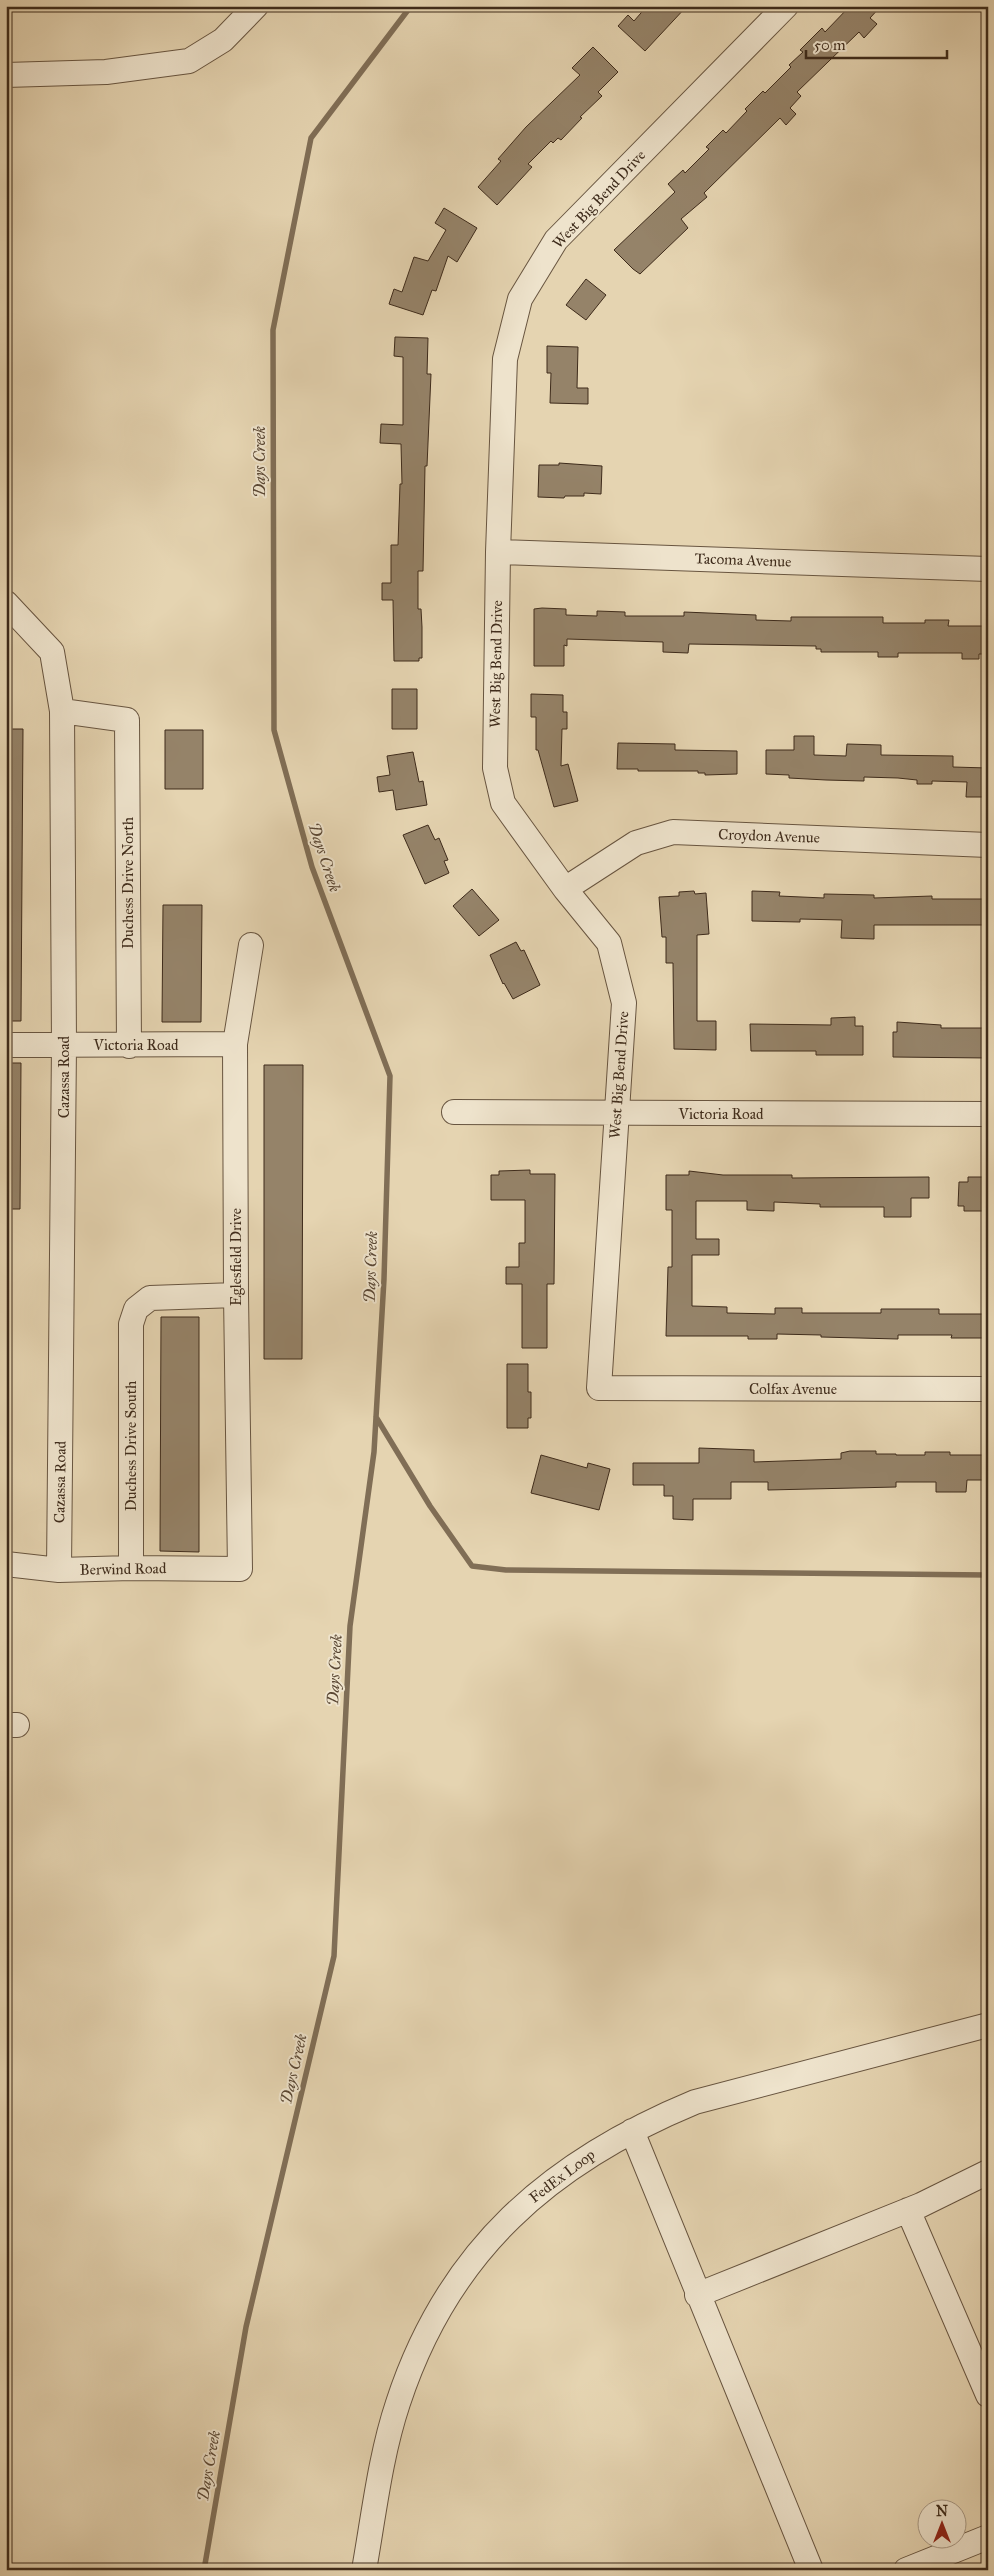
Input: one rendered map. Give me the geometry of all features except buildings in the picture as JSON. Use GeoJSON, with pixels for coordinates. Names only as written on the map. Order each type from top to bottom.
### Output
{"type":"FeatureCollection","features":[{"type":"Feature","properties":{"kind":"street"},"geometry":{"type":"LineString","coordinates":[[6,75],[106,72],[189,61],[224,40],[256,6]]}},
{"type":"Feature","properties":{"kind":"street","name":"West Big Bend Drive"},"geometry":{"type":"LineString","coordinates":[[598,1388],[624,1003],[608,943],[565,889],[503,803],[495,768],[498,552],[505,359],[520,300],[556,240],[786,6]]}},
{"type":"Feature","properties":{"kind":"street","name":"Tacoma Avenue"},"geometry":{"type":"LineString","coordinates":[[498,552],[988,569]]}},
{"type":"Feature","properties":{"kind":"street","name":"Cazassa Road"},"geometry":{"type":"LineString","coordinates":[[6,603],[52,652],[62,711],[64,1045],[60,1570]]}},
{"type":"Feature","properties":{"kind":"street","name":"Duchess Drive North"},"geometry":{"type":"LineString","coordinates":[[62,711],[127,720],[129,1046]]}},
{"type":"Feature","properties":{"kind":"street","name":"Croydon Avenue"},"geometry":{"type":"LineString","coordinates":[[565,889],[636,843],[673,832],[988,845]]}},
{"type":"Feature","properties":{"kind":"street","name":"Eglesfield Drive"},"geometry":{"type":"LineString","coordinates":[[240,1570],[235,1044],[251,945]]}},
{"type":"Feature","properties":{"kind":"street","name":"Victoria Road"},"geometry":{"type":"LineString","coordinates":[[6,1045],[129,1046],[235,1044]]}},
{"type":"Feature","properties":{"kind":"street","name":"Victoria Road"},"geometry":{"type":"LineString","coordinates":[[454,1112],[616,1115],[988,1114]]}},
{"type":"Feature","properties":{"kind":"street","name":"Duchess Drive South"},"geometry":{"type":"LineString","coordinates":[[131,1568],[131,1324],[136,1309],[150,1298],[236,1295]]}},
{"type":"Feature","properties":{"kind":"street","name":"Colfax Avenue"},"geometry":{"type":"LineString","coordinates":[[598,1388],[988,1389]]}},
{"type":"Feature","properties":{"kind":"street","name":"Berwind Road"},"geometry":{"type":"LineString","coordinates":[[6,1564],[60,1570],[131,1568],[240,1570]]}},
{"type":"Feature","properties":{"kind":"street","name":"FedEx Loop"},"geometry":{"type":"LineString","coordinates":[[364,2570],[387,2442],[398,2403],[427,2331],[448,2293],[466,2267],[488,2242],[543,2188],[580,2160],[632,2131],[696,2102],[988,2025]]}},
{"type":"Feature","properties":{"kind":"street"},"geometry":{"type":"LineString","coordinates":[[632,2131],[811,2570]]}},
{"type":"Feature","properties":{"kind":"street"},"geometry":{"type":"LineString","coordinates":[[698,2295],[908,2210],[988,2172]]}},
{"type":"Feature","properties":{"kind":"street"},"geometry":{"type":"LineString","coordinates":[[908,2210],[988,2395]]}},
{"type":"Feature","properties":{"kind":"street"},"geometry":{"type":"LineString","coordinates":[[906,2570],[988,2537]]}},
{"type":"Feature","properties":{"kind":"waterway","name":"Days Creek"},"geometry":{"type":"LineString","coordinates":[[204,2570],[246,2327],[334,1956],[350,1626],[374,1452],[384,1279],[390,1076],[312,867],[274,730],[273,330],[311,138],[411,6]]}},
{"type":"Feature","properties":{"kind":"waterway"},"geometry":{"type":"LineString","coordinates":[[376,1417],[430,1506],[472,1566],[506,1570],[988,1575]]}}]}
